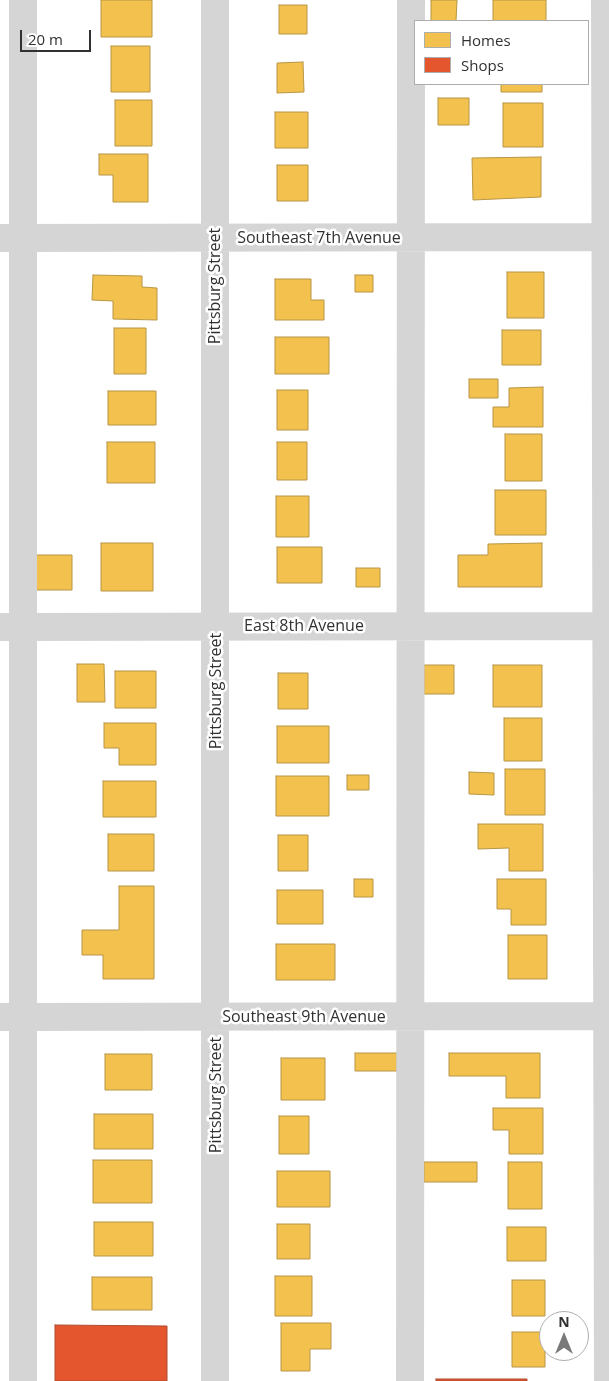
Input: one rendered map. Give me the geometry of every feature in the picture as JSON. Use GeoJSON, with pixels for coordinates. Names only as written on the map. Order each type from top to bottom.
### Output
{"type":"FeatureCollection","features":[{"type":"Feature","properties":{"kind":"street"},"geometry":{"type":"LineString","coordinates":[[23,0],[11,238],[12,1017],[23,1381]]}},
{"type":"Feature","properties":{"kind":"street","name":"Pittsburg Street"},"geometry":{"type":"LineString","coordinates":[[215,0],[215,1381]]}},
{"type":"Feature","properties":{"kind":"street"},"geometry":{"type":"LineString","coordinates":[[410,1381],[411,0]]}},
{"type":"Feature","properties":{"kind":"street"},"geometry":{"type":"LineString","coordinates":[[605,0],[608,626],[608,1381]]}},
{"type":"Feature","properties":{"kind":"street","name":"Southeast 7th Avenue"},"geometry":{"type":"LineString","coordinates":[[11,238],[607,237]]}},
{"type":"Feature","properties":{"kind":"street","name":"East 8th Avenue"},"geometry":{"type":"LineString","coordinates":[[12,627],[608,626]]}},
{"type":"Feature","properties":{"kind":"street","name":"Southeast 9th Avenue"},"geometry":{"type":"LineString","coordinates":[[12,1017],[608,1016]]}},
{"type":"Feature","properties":{"kind":"building: Homes"},"geometry":{"type":"Polygon","coordinates":[[[101,0],[152,0],[152,37],[101,37],[101,0]]]}},
{"type":"Feature","properties":{"kind":"building: Homes"},"geometry":{"type":"Polygon","coordinates":[[[431,0],[457,0],[456,20],[431,20],[431,0]]]}},
{"type":"Feature","properties":{"kind":"building: Homes"},"geometry":{"type":"Polygon","coordinates":[[[493,0],[546,0],[546,20],[493,20],[493,0]]]}},
{"type":"Feature","properties":{"kind":"building: Homes"},"geometry":{"type":"Polygon","coordinates":[[[279,5],[307,5],[307,34],[279,34],[279,5]]]}},
{"type":"Feature","properties":{"kind":"building: Homes"},"geometry":{"type":"Polygon","coordinates":[[[111,46],[150,46],[150,92],[111,92],[111,46]]]}},
{"type":"Feature","properties":{"kind":"building: Homes"},"geometry":{"type":"Polygon","coordinates":[[[303,62],[304,92],[277,93],[277,63],[303,62]]]}},
{"type":"Feature","properties":{"kind":"building: Homes"},"geometry":{"type":"Polygon","coordinates":[[[501,85],[542,85],[542,92],[501,92],[501,85]]]}},
{"type":"Feature","properties":{"kind":"building: Homes"},"geometry":{"type":"Polygon","coordinates":[[[438,98],[469,98],[469,125],[438,125],[438,98]]]}},
{"type":"Feature","properties":{"kind":"building: Homes"},"geometry":{"type":"Polygon","coordinates":[[[115,100],[152,100],[152,146],[115,146],[115,100]]]}},
{"type":"Feature","properties":{"kind":"building: Homes"},"geometry":{"type":"Polygon","coordinates":[[[503,103],[543,103],[543,147],[503,147],[503,103]]]}},
{"type":"Feature","properties":{"kind":"building: Homes"},"geometry":{"type":"Polygon","coordinates":[[[275,112],[308,112],[308,148],[275,148],[275,112]]]}},
{"type":"Feature","properties":{"kind":"building: Homes"},"geometry":{"type":"Polygon","coordinates":[[[99,154],[148,154],[148,202],[113,202],[113,175],[99,175],[99,154]]]}},
{"type":"Feature","properties":{"kind":"building: Homes"},"geometry":{"type":"Polygon","coordinates":[[[541,157],[541,197],[473,200],[472,158],[541,157]]]}},
{"type":"Feature","properties":{"kind":"building: Homes"},"geometry":{"type":"Polygon","coordinates":[[[277,165],[308,165],[308,201],[277,201],[277,165]]]}},
{"type":"Feature","properties":{"kind":"building: Homes"},"geometry":{"type":"Polygon","coordinates":[[[507,272],[544,272],[544,318],[507,318],[507,272]]]}},
{"type":"Feature","properties":{"kind":"building: Homes"},"geometry":{"type":"Polygon","coordinates":[[[93,275],[142,276],[142,287],[157,288],[157,320],[113,319],[113,301],[92,300],[93,275]]]}},
{"type":"Feature","properties":{"kind":"building: Homes"},"geometry":{"type":"Polygon","coordinates":[[[355,275],[373,275],[373,292],[355,292],[355,275]]]}},
{"type":"Feature","properties":{"kind":"building: Homes"},"geometry":{"type":"Polygon","coordinates":[[[275,279],[311,279],[311,300],[324,300],[324,320],[275,320],[275,279]]]}},
{"type":"Feature","properties":{"kind":"building: Homes"},"geometry":{"type":"Polygon","coordinates":[[[114,328],[146,328],[146,374],[114,374],[114,328]]]}},
{"type":"Feature","properties":{"kind":"building: Homes"},"geometry":{"type":"Polygon","coordinates":[[[502,330],[541,330],[541,365],[502,365],[502,330]]]}},
{"type":"Feature","properties":{"kind":"building: Homes"},"geometry":{"type":"Polygon","coordinates":[[[275,337],[329,337],[329,374],[275,374],[275,337]]]}},
{"type":"Feature","properties":{"kind":"building: Homes"},"geometry":{"type":"Polygon","coordinates":[[[469,379],[498,379],[498,398],[469,398],[469,379]]]}},
{"type":"Feature","properties":{"kind":"building: Homes"},"geometry":{"type":"Polygon","coordinates":[[[543,387],[543,427],[493,427],[493,407],[509,407],[509,388],[543,387]]]}},
{"type":"Feature","properties":{"kind":"building: Homes"},"geometry":{"type":"Polygon","coordinates":[[[277,390],[308,390],[308,430],[277,430],[277,390]]]}},
{"type":"Feature","properties":{"kind":"building: Homes"},"geometry":{"type":"Polygon","coordinates":[[[108,391],[156,391],[156,425],[108,425],[108,391]]]}},
{"type":"Feature","properties":{"kind":"building: Homes"},"geometry":{"type":"Polygon","coordinates":[[[505,434],[542,434],[542,481],[505,481],[505,434]]]}},
{"type":"Feature","properties":{"kind":"building: Homes"},"geometry":{"type":"Polygon","coordinates":[[[107,442],[155,442],[155,483],[107,483],[107,442]]]}},
{"type":"Feature","properties":{"kind":"building: Homes"},"geometry":{"type":"Polygon","coordinates":[[[277,442],[307,442],[307,480],[277,480],[277,442]]]}},
{"type":"Feature","properties":{"kind":"building: Homes"},"geometry":{"type":"Polygon","coordinates":[[[495,490],[546,490],[546,535],[495,535],[495,490]]]}},
{"type":"Feature","properties":{"kind":"building: Homes"},"geometry":{"type":"Polygon","coordinates":[[[276,496],[309,496],[309,537],[276,537],[276,496]]]}},
{"type":"Feature","properties":{"kind":"building: Homes"},"geometry":{"type":"Polygon","coordinates":[[[101,543],[153,543],[153,591],[101,591],[101,543]]]}},
{"type":"Feature","properties":{"kind":"building: Homes"},"geometry":{"type":"Polygon","coordinates":[[[542,543],[542,587],[458,587],[458,555],[488,555],[488,544],[542,543]]]}},
{"type":"Feature","properties":{"kind":"building: Homes"},"geometry":{"type":"Polygon","coordinates":[[[277,547],[322,547],[322,583],[277,583],[277,547]]]}},
{"type":"Feature","properties":{"kind":"building: Homes"},"geometry":{"type":"Polygon","coordinates":[[[31,555],[72,555],[72,590],[31,590],[31,555]]]}},
{"type":"Feature","properties":{"kind":"building: Homes"},"geometry":{"type":"Polygon","coordinates":[[[356,568],[380,568],[380,587],[356,587],[356,568]]]}},
{"type":"Feature","properties":{"kind":"building: Homes"},"geometry":{"type":"Polygon","coordinates":[[[77,664],[104,664],[105,702],[77,702],[77,664]]]}},
{"type":"Feature","properties":{"kind":"building: Homes"},"geometry":{"type":"Polygon","coordinates":[[[424,665],[454,665],[454,694],[424,694],[424,665]]]}},
{"type":"Feature","properties":{"kind":"building: Homes"},"geometry":{"type":"Polygon","coordinates":[[[493,665],[542,665],[542,707],[493,707],[493,665]]]}},
{"type":"Feature","properties":{"kind":"building: Homes"},"geometry":{"type":"Polygon","coordinates":[[[115,671],[156,671],[156,708],[115,708],[115,671]]]}},
{"type":"Feature","properties":{"kind":"building: Homes"},"geometry":{"type":"Polygon","coordinates":[[[278,673],[308,673],[308,709],[278,709],[278,673]]]}},
{"type":"Feature","properties":{"kind":"building: Homes"},"geometry":{"type":"Polygon","coordinates":[[[504,718],[542,718],[542,761],[504,761],[504,718]]]}},
{"type":"Feature","properties":{"kind":"building: Homes"},"geometry":{"type":"Polygon","coordinates":[[[104,723],[156,723],[156,765],[119,765],[119,748],[104,748],[104,723]]]}},
{"type":"Feature","properties":{"kind":"building: Homes"},"geometry":{"type":"Polygon","coordinates":[[[277,726],[329,726],[329,763],[277,763],[277,726]]]}},
{"type":"Feature","properties":{"kind":"building: Homes"},"geometry":{"type":"Polygon","coordinates":[[[505,769],[545,769],[545,815],[505,815],[505,769]]]}},
{"type":"Feature","properties":{"kind":"building: Homes"},"geometry":{"type":"Polygon","coordinates":[[[469,772],[494,773],[494,795],[469,794],[469,772]]]}},
{"type":"Feature","properties":{"kind":"building: Homes"},"geometry":{"type":"Polygon","coordinates":[[[347,775],[369,775],[369,790],[347,790],[347,775]]]}},
{"type":"Feature","properties":{"kind":"building: Homes"},"geometry":{"type":"Polygon","coordinates":[[[276,776],[329,776],[329,816],[276,816],[276,776]]]}},
{"type":"Feature","properties":{"kind":"building: Homes"},"geometry":{"type":"Polygon","coordinates":[[[103,781],[156,781],[156,817],[103,817],[103,781]]]}},
{"type":"Feature","properties":{"kind":"building: Homes"},"geometry":{"type":"Polygon","coordinates":[[[478,824],[543,824],[543,871],[509,871],[509,848],[478,849],[478,824]]]}},
{"type":"Feature","properties":{"kind":"building: Homes"},"geometry":{"type":"Polygon","coordinates":[[[108,834],[154,834],[154,871],[108,871],[108,834]]]}},
{"type":"Feature","properties":{"kind":"building: Homes"},"geometry":{"type":"Polygon","coordinates":[[[278,835],[308,835],[308,871],[278,871],[278,835]]]}},
{"type":"Feature","properties":{"kind":"building: Homes"},"geometry":{"type":"Polygon","coordinates":[[[354,879],[373,879],[373,897],[354,897],[354,879]]]}},
{"type":"Feature","properties":{"kind":"building: Homes"},"geometry":{"type":"Polygon","coordinates":[[[497,879],[546,879],[546,925],[511,925],[511,909],[497,909],[497,879]]]}},
{"type":"Feature","properties":{"kind":"building: Homes"},"geometry":{"type":"Polygon","coordinates":[[[119,886],[154,886],[154,979],[103,979],[103,955],[82,955],[82,930],[119,930],[119,886]]]}},
{"type":"Feature","properties":{"kind":"building: Homes"},"geometry":{"type":"Polygon","coordinates":[[[277,890],[323,890],[323,924],[277,924],[277,890]]]}},
{"type":"Feature","properties":{"kind":"building: Homes"},"geometry":{"type":"Polygon","coordinates":[[[508,935],[547,935],[547,979],[508,979],[508,935]]]}},
{"type":"Feature","properties":{"kind":"building: Homes"},"geometry":{"type":"Polygon","coordinates":[[[276,944],[335,944],[335,980],[276,980],[276,944]]]}},
{"type":"Feature","properties":{"kind":"building: Homes"},"geometry":{"type":"Polygon","coordinates":[[[355,1053],[397,1053],[397,1071],[355,1071],[355,1053]]]}},
{"type":"Feature","properties":{"kind":"building: Homes"},"geometry":{"type":"Polygon","coordinates":[[[449,1053],[540,1053],[540,1098],[506,1098],[506,1076],[449,1076],[449,1053]]]}},
{"type":"Feature","properties":{"kind":"building: Homes"},"geometry":{"type":"Polygon","coordinates":[[[105,1054],[152,1054],[152,1090],[105,1090],[105,1054]]]}},
{"type":"Feature","properties":{"kind":"building: Homes"},"geometry":{"type":"Polygon","coordinates":[[[281,1058],[325,1058],[325,1100],[281,1100],[281,1058]]]}},
{"type":"Feature","properties":{"kind":"building: Homes"},"geometry":{"type":"Polygon","coordinates":[[[493,1108],[543,1108],[543,1154],[509,1154],[509,1130],[493,1130],[493,1108]]]}},
{"type":"Feature","properties":{"kind":"building: Homes"},"geometry":{"type":"Polygon","coordinates":[[[94,1114],[153,1114],[153,1149],[94,1149],[94,1114]]]}},
{"type":"Feature","properties":{"kind":"building: Homes"},"geometry":{"type":"Polygon","coordinates":[[[279,1116],[309,1116],[309,1154],[279,1154],[279,1116]]]}},
{"type":"Feature","properties":{"kind":"building: Homes"},"geometry":{"type":"Polygon","coordinates":[[[93,1160],[152,1160],[152,1203],[93,1203],[93,1160]]]}},
{"type":"Feature","properties":{"kind":"building: Homes"},"geometry":{"type":"Polygon","coordinates":[[[424,1162],[477,1162],[477,1182],[424,1182],[424,1162]]]}},
{"type":"Feature","properties":{"kind":"building: Homes"},"geometry":{"type":"Polygon","coordinates":[[[508,1162],[542,1162],[542,1209],[508,1209],[508,1162]]]}},
{"type":"Feature","properties":{"kind":"building: Homes"},"geometry":{"type":"Polygon","coordinates":[[[277,1171],[330,1171],[330,1207],[277,1207],[277,1171]]]}},
{"type":"Feature","properties":{"kind":"building: Homes"},"geometry":{"type":"Polygon","coordinates":[[[94,1222],[153,1222],[153,1256],[94,1256],[94,1222]]]}},
{"type":"Feature","properties":{"kind":"building: Homes"},"geometry":{"type":"Polygon","coordinates":[[[277,1224],[310,1224],[310,1259],[277,1259],[277,1224]]]}},
{"type":"Feature","properties":{"kind":"building: Homes"},"geometry":{"type":"Polygon","coordinates":[[[507,1227],[546,1227],[546,1261],[507,1261],[507,1227]]]}},
{"type":"Feature","properties":{"kind":"building: Homes"},"geometry":{"type":"Polygon","coordinates":[[[275,1276],[312,1276],[312,1316],[275,1316],[275,1276]]]}},
{"type":"Feature","properties":{"kind":"building: Homes"},"geometry":{"type":"Polygon","coordinates":[[[92,1277],[152,1277],[152,1310],[92,1310],[92,1277]]]}},
{"type":"Feature","properties":{"kind":"building: Homes"},"geometry":{"type":"Polygon","coordinates":[[[512,1280],[545,1280],[545,1311],[539,1311],[539,1316],[512,1316],[512,1280]]]}},
{"type":"Feature","properties":{"kind":"building: Homes"},"geometry":{"type":"Polygon","coordinates":[[[281,1323],[331,1323],[331,1349],[310,1349],[310,1371],[281,1371],[281,1323]]]}},
{"type":"Feature","properties":{"kind":"building: Homes"},"geometry":{"type":"Polygon","coordinates":[[[512,1332],[539,1332],[539,1361],[545,1361],[545,1367],[512,1367],[512,1332]]]}},
{"type":"Feature","properties":{"kind":"building: Shops"},"geometry":{"type":"Polygon","coordinates":[[[55,1325],[167,1326],[167,1381],[55,1381],[55,1325]]]}},
{"type":"Feature","properties":{"kind":"building: Shops"},"geometry":{"type":"Polygon","coordinates":[[[436,1379],[527,1379],[527,1381],[436,1381],[436,1379]]]}}]}
